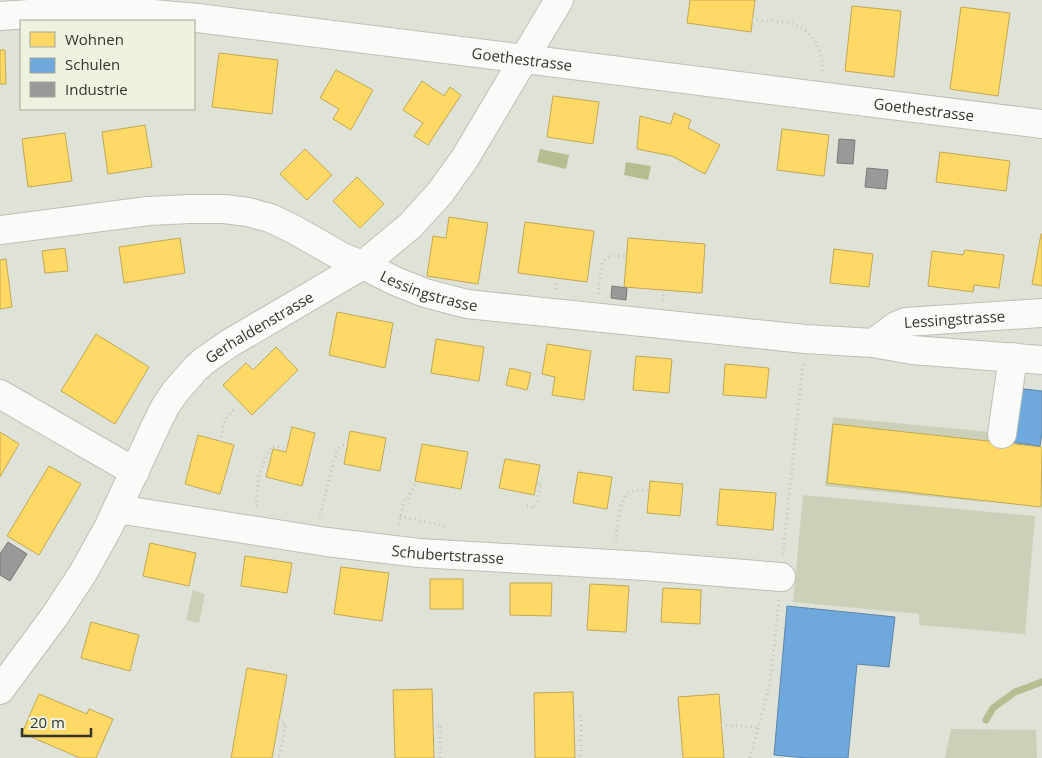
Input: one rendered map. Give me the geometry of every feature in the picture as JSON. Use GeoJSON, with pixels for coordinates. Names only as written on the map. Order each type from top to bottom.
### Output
{"type":"FeatureCollection","features":[{"type":"Feature","properties":{"kind":"street","name":"Gerhaldenstrasse"},"geometry":{"type":"LineString","coordinates":[[0,690],[83,573],[108,528],[165,407],[175,392],[195,369],[230,343],[363,265],[411,225],[440,193],[465,158],[559,0]]}},
{"type":"Feature","properties":{"kind":"street","name":"Goethestrasse"},"geometry":{"type":"LineString","coordinates":[[0,16],[58,12],[130,12],[198,18],[1042,124]]}},
{"type":"Feature","properties":{"kind":"street","name":"Lessingstrasse"},"geometry":{"type":"LineString","coordinates":[[0,230],[148,211],[224,209],[248,212],[270,218],[344,258],[396,281],[425,293],[467,304],[805,339],[873,343],[912,350],[1042,360]]}},
{"type":"Feature","properties":{"kind":"street","name":"Lessingstrasse"},"geometry":{"type":"LineString","coordinates":[[873,343],[896,326],[906,322],[1042,313]]}},
{"type":"Feature","properties":{"kind":"street"},"geometry":{"type":"LineString","coordinates":[[1002,434],[1014,357]]}},
{"type":"Feature","properties":{"kind":"street"},"geometry":{"type":"LineString","coordinates":[[0,394],[134,472]]}},
{"type":"Feature","properties":{"kind":"street","name":"Schubertstrasse"},"geometry":{"type":"LineString","coordinates":[[117,509],[314,540],[426,553],[781,576]]}},
{"type":"Feature","properties":{"kind":"path"},"geometry":{"type":"LineString","coordinates":[[752,20],[795,24],[811,35],[821,55],[822,76]]}},
{"type":"Feature","properties":{"kind":"path"},"geometry":{"type":"LineString","coordinates":[[596,317],[602,263],[612,255],[626,256]]}},
{"type":"Feature","properties":{"kind":"path"},"geometry":{"type":"LineString","coordinates":[[797,416],[803,360]]}},
{"type":"Feature","properties":{"kind":"path"},"geometry":{"type":"LineString","coordinates":[[220,442],[225,419],[234,409]]}},
{"type":"Feature","properties":{"kind":"path"},"geometry":{"type":"LineString","coordinates":[[314,540],[337,450],[344,445],[347,446]]}},
{"type":"Feature","properties":{"kind":"path"},"geometry":{"type":"LineString","coordinates":[[259,510],[256,504],[259,474],[271,446],[287,448]]}},
{"type":"Feature","properties":{"kind":"path"},"geometry":{"type":"LineString","coordinates":[[526,506],[535,508],[541,484],[537,483]]}},
{"type":"Feature","properties":{"kind":"path"},"geometry":{"type":"LineString","coordinates":[[393,549],[404,499],[408,498],[415,484]]}},
{"type":"Feature","properties":{"kind":"path"},"geometry":{"type":"LineString","coordinates":[[614,564],[616,531],[624,498],[627,493],[633,491],[650,491]]}},
{"type":"Feature","properties":{"kind":"path"},"geometry":{"type":"LineString","coordinates":[[400,516],[445,526]]}},
{"type":"Feature","properties":{"kind":"path"},"geometry":{"type":"LineString","coordinates":[[574,718],[581,717],[581,758]]}},
{"type":"Feature","properties":{"kind":"path"},"geometry":{"type":"LineString","coordinates":[[278,722],[286,724],[279,758]]}},
{"type":"Feature","properties":{"kind":"path"},"geometry":{"type":"LineString","coordinates":[[433,724],[440,724],[440,758]]}},
{"type":"Feature","properties":{"kind":"path"},"geometry":{"type":"LineString","coordinates":[[721,725],[758,726]]}},
{"type":"Feature","properties":{"kind":"shaded area"},"geometry":{"type":"Polygon","coordinates":[[[540,149],[569,155],[566,169],[537,162],[540,149]]]}},
{"type":"Feature","properties":{"kind":"shaded area"},"geometry":{"type":"Polygon","coordinates":[[[626,162],[651,166],[648,180],[624,175],[626,162]]]}},
{"type":"Feature","properties":{"kind":"shaded area"},"geometry":{"type":"Polygon","coordinates":[[[833,417],[990,432],[983,502],[825,486],[833,417]]]}},
{"type":"Feature","properties":{"kind":"shaded area"},"geometry":{"type":"Polygon","coordinates":[[[803,495],[1035,516],[1025,634],[919,625],[919,614],[793,602],[803,495]]]}},
{"type":"Feature","properties":{"kind":"shaded area"},"geometry":{"type":"Polygon","coordinates":[[[193,590],[205,594],[199,623],[186,620],[193,590]]]}},
{"type":"Feature","properties":{"kind":"shaded area"},"geometry":{"type":"Polygon","coordinates":[[[951,729],[1036,730],[1037,758],[945,758],[951,729]]]}},
{"type":"Feature","properties":{"kind":"building: Wohnen"},"geometry":{"type":"Polygon","coordinates":[[[690,0],[755,0],[751,32],[687,23],[690,0]]]}},
{"type":"Feature","properties":{"kind":"building: Wohnen"},"geometry":{"type":"Polygon","coordinates":[[[852,6],[901,11],[894,77],[845,71],[852,6]]]}},
{"type":"Feature","properties":{"kind":"building: Wohnen"},"geometry":{"type":"Polygon","coordinates":[[[961,7],[1010,13],[998,96],[950,89],[961,7]]]}},
{"type":"Feature","properties":{"kind":"building: Wohnen"},"geometry":{"type":"Polygon","coordinates":[[[0,50],[5,50],[6,84],[0,84],[0,50]]]}},
{"type":"Feature","properties":{"kind":"building: Wohnen"},"geometry":{"type":"Polygon","coordinates":[[[219,53],[278,60],[272,114],[212,107],[219,53]]]}},
{"type":"Feature","properties":{"kind":"building: Wohnen"},"geometry":{"type":"Polygon","coordinates":[[[336,70],[373,90],[351,130],[333,119],[339,109],[320,98],[336,70]]]}},
{"type":"Feature","properties":{"kind":"building: Wohnen"},"geometry":{"type":"Polygon","coordinates":[[[422,81],[444,96],[450,87],[461,95],[428,145],[414,136],[423,123],[403,110],[422,81]]]}},
{"type":"Feature","properties":{"kind":"building: Wohnen"},"geometry":{"type":"Polygon","coordinates":[[[553,96],[599,102],[593,144],[547,137],[553,96]]]}},
{"type":"Feature","properties":{"kind":"building: Wohnen"},"geometry":{"type":"Polygon","coordinates":[[[674,113],[691,120],[688,128],[720,145],[705,174],[672,156],[637,149],[640,116],[671,124],[674,113]]]}},
{"type":"Feature","properties":{"kind":"building: Wohnen"},"geometry":{"type":"Polygon","coordinates":[[[145,125],[152,167],[108,174],[102,132],[145,125]]]}},
{"type":"Feature","properties":{"kind":"building: Wohnen"},"geometry":{"type":"Polygon","coordinates":[[[782,129],[829,135],[824,176],[777,170],[782,129]]]}},
{"type":"Feature","properties":{"kind":"building: Wohnen"},"geometry":{"type":"Polygon","coordinates":[[[65,133],[72,181],[28,187],[22,139],[65,133]]]}},
{"type":"Feature","properties":{"kind":"building: Wohnen"},"geometry":{"type":"Polygon","coordinates":[[[305,149],[332,175],[307,200],[280,174],[305,149]]]}},
{"type":"Feature","properties":{"kind":"building: Wohnen"},"geometry":{"type":"Polygon","coordinates":[[[940,152],[1010,161],[1006,191],[936,182],[940,152]]]}},
{"type":"Feature","properties":{"kind":"building: Wohnen"},"geometry":{"type":"Polygon","coordinates":[[[357,177],[384,204],[360,228],[333,201],[357,177]]]}},
{"type":"Feature","properties":{"kind":"building: Wohnen"},"geometry":{"type":"Polygon","coordinates":[[[449,217],[488,223],[478,284],[427,276],[433,236],[446,238],[449,217]]]}},
{"type":"Feature","properties":{"kind":"building: Wohnen"},"geometry":{"type":"Polygon","coordinates":[[[525,222],[594,231],[587,282],[518,273],[525,222]]]}},
{"type":"Feature","properties":{"kind":"building: Wohnen"},"geometry":{"type":"Polygon","coordinates":[[[1042,234],[1042,286],[1032,284],[1042,234]]]}},
{"type":"Feature","properties":{"kind":"building: Wohnen"},"geometry":{"type":"Polygon","coordinates":[[[180,238],[185,273],[124,283],[119,247],[180,238]]]}},
{"type":"Feature","properties":{"kind":"building: Wohnen"},"geometry":{"type":"Polygon","coordinates":[[[628,238],[705,244],[702,293],[624,287],[628,238]]]}},
{"type":"Feature","properties":{"kind":"building: Wohnen"},"geometry":{"type":"Polygon","coordinates":[[[65,248],[68,271],[45,273],[42,251],[65,248]]]}},
{"type":"Feature","properties":{"kind":"building: Wohnen"},"geometry":{"type":"Polygon","coordinates":[[[834,249],[873,254],[869,287],[830,283],[834,249]]]}},
{"type":"Feature","properties":{"kind":"building: Wohnen"},"geometry":{"type":"Polygon","coordinates":[[[965,250],[1004,255],[999,288],[974,285],[973,292],[928,286],[932,251],[963,255],[965,250]]]}},
{"type":"Feature","properties":{"kind":"building: Wohnen"},"geometry":{"type":"Polygon","coordinates":[[[6,259],[12,307],[0,309],[0,260],[6,259]]]}},
{"type":"Feature","properties":{"kind":"building: Wohnen"},"geometry":{"type":"Polygon","coordinates":[[[337,312],[393,323],[385,368],[329,355],[337,312]]]}},
{"type":"Feature","properties":{"kind":"building: Wohnen"},"geometry":{"type":"Polygon","coordinates":[[[96,334],[149,367],[115,424],[61,391],[96,334]]]}},
{"type":"Feature","properties":{"kind":"building: Wohnen"},"geometry":{"type":"Polygon","coordinates":[[[436,339],[484,347],[479,381],[431,373],[436,339]]]}},
{"type":"Feature","properties":{"kind":"building: Wohnen"},"geometry":{"type":"Polygon","coordinates":[[[547,344],[591,351],[584,400],[552,395],[555,377],[542,374],[547,344]]]}},
{"type":"Feature","properties":{"kind":"building: Wohnen"},"geometry":{"type":"Polygon","coordinates":[[[276,347],[298,370],[252,415],[223,385],[246,363],[253,370],[276,347]]]}},
{"type":"Feature","properties":{"kind":"building: Wohnen"},"geometry":{"type":"Polygon","coordinates":[[[636,356],[672,359],[669,393],[633,390],[636,356]]]}},
{"type":"Feature","properties":{"kind":"building: Wohnen"},"geometry":{"type":"Polygon","coordinates":[[[725,364],[769,368],[766,398],[723,395],[725,364]]]}},
{"type":"Feature","properties":{"kind":"building: Wohnen"},"geometry":{"type":"Polygon","coordinates":[[[510,368],[531,373],[527,390],[506,385],[510,368]]]}},
{"type":"Feature","properties":{"kind":"building: Wohnen"},"geometry":{"type":"Polygon","coordinates":[[[833,424],[1042,447],[1041,507],[827,483],[833,424]]]}},
{"type":"Feature","properties":{"kind":"building: Wohnen"},"geometry":{"type":"Polygon","coordinates":[[[292,427],[315,433],[302,486],[266,477],[273,449],[286,452],[292,427]]]}},
{"type":"Feature","properties":{"kind":"building: Wohnen"},"geometry":{"type":"Polygon","coordinates":[[[350,431],[386,438],[380,471],[344,464],[350,431]]]}},
{"type":"Feature","properties":{"kind":"building: Wohnen"},"geometry":{"type":"Polygon","coordinates":[[[0,432],[19,444],[0,477],[0,432]]]}},
{"type":"Feature","properties":{"kind":"building: Wohnen"},"geometry":{"type":"Polygon","coordinates":[[[198,435],[234,445],[220,494],[185,484],[198,435]]]}},
{"type":"Feature","properties":{"kind":"building: Wohnen"},"geometry":{"type":"Polygon","coordinates":[[[422,444],[468,452],[461,489],[415,481],[422,444]]]}},
{"type":"Feature","properties":{"kind":"building: Wohnen"},"geometry":{"type":"Polygon","coordinates":[[[505,459],[540,465],[534,495],[499,488],[505,459]]]}},
{"type":"Feature","properties":{"kind":"building: Wohnen"},"geometry":{"type":"Polygon","coordinates":[[[49,466],[81,484],[39,555],[7,536],[49,466]]]}},
{"type":"Feature","properties":{"kind":"building: Wohnen"},"geometry":{"type":"Polygon","coordinates":[[[578,472],[612,477],[607,509],[573,503],[578,472]]]}},
{"type":"Feature","properties":{"kind":"building: Wohnen"},"geometry":{"type":"Polygon","coordinates":[[[650,481],[683,484],[680,516],[647,513],[650,481]]]}},
{"type":"Feature","properties":{"kind":"building: Wohnen"},"geometry":{"type":"Polygon","coordinates":[[[720,489],[776,493],[773,530],[717,525],[720,489]]]}},
{"type":"Feature","properties":{"kind":"building: Wohnen"},"geometry":{"type":"Polygon","coordinates":[[[150,543],[196,553],[189,586],[143,576],[150,543]]]}},
{"type":"Feature","properties":{"kind":"building: Wohnen"},"geometry":{"type":"Polygon","coordinates":[[[245,556],[292,563],[287,593],[241,586],[245,556]]]}},
{"type":"Feature","properties":{"kind":"building: Wohnen"},"geometry":{"type":"Polygon","coordinates":[[[341,567],[389,573],[382,621],[334,614],[341,567]]]}},
{"type":"Feature","properties":{"kind":"building: Wohnen"},"geometry":{"type":"Polygon","coordinates":[[[430,579],[463,579],[463,609],[430,609],[430,579]]]}},
{"type":"Feature","properties":{"kind":"building: Wohnen"},"geometry":{"type":"Polygon","coordinates":[[[510,583],[552,583],[551,616],[510,615],[510,583]]]}},
{"type":"Feature","properties":{"kind":"building: Wohnen"},"geometry":{"type":"Polygon","coordinates":[[[590,584],[629,586],[626,632],[587,630],[590,584]]]}},
{"type":"Feature","properties":{"kind":"building: Wohnen"},"geometry":{"type":"Polygon","coordinates":[[[663,588],[701,590],[700,624],[661,622],[663,588]]]}},
{"type":"Feature","properties":{"kind":"building: Wohnen"},"geometry":{"type":"Polygon","coordinates":[[[91,622],[139,635],[130,671],[81,658],[91,622]]]}},
{"type":"Feature","properties":{"kind":"building: Wohnen"},"geometry":{"type":"Polygon","coordinates":[[[247,668],[287,675],[272,758],[231,758],[247,668]]]}},
{"type":"Feature","properties":{"kind":"building: Wohnen"},"geometry":{"type":"Polygon","coordinates":[[[432,689],[434,758],[395,758],[393,690],[432,689]]]}},
{"type":"Feature","properties":{"kind":"building: Wohnen"},"geometry":{"type":"Polygon","coordinates":[[[573,692],[575,758],[535,758],[534,693],[573,692]]]}},
{"type":"Feature","properties":{"kind":"building: Wohnen"},"geometry":{"type":"Polygon","coordinates":[[[39,694],[87,714],[89,709],[113,719],[96,758],[80,758],[22,733],[39,694]]]}},
{"type":"Feature","properties":{"kind":"building: Wohnen"},"geometry":{"type":"Polygon","coordinates":[[[719,694],[724,758],[683,758],[678,697],[719,694]]]}},
{"type":"Feature","properties":{"kind":"building: Schulen"},"geometry":{"type":"Polygon","coordinates":[[[1015,388],[1042,391],[1040,446],[1010,442],[1015,388]]]}},
{"type":"Feature","properties":{"kind":"building: Schulen"},"geometry":{"type":"Polygon","coordinates":[[[787,606],[895,617],[889,667],[857,664],[848,758],[807,758],[774,755],[787,606]]]}},
{"type":"Feature","properties":{"kind":"building: Industrie"},"geometry":{"type":"Polygon","coordinates":[[[839,139],[855,140],[853,164],[837,163],[839,139]]]}},
{"type":"Feature","properties":{"kind":"building: Industrie"},"geometry":{"type":"Polygon","coordinates":[[[867,168],[888,170],[886,189],[865,187],[867,168]]]}},
{"type":"Feature","properties":{"kind":"building: Industrie"},"geometry":{"type":"Polygon","coordinates":[[[612,286],[627,288],[626,300],[611,298],[612,286]]]}},
{"type":"Feature","properties":{"kind":"building: Industrie"},"geometry":{"type":"Polygon","coordinates":[[[8,542],[27,554],[10,581],[0,575],[0,554],[8,542]]]}},
{"type":"Feature","properties":{"kind":"waterway"},"geometry":{"type":"LineString","coordinates":[[986,720],[993,708],[1015,692],[1042,682]]}}]}
